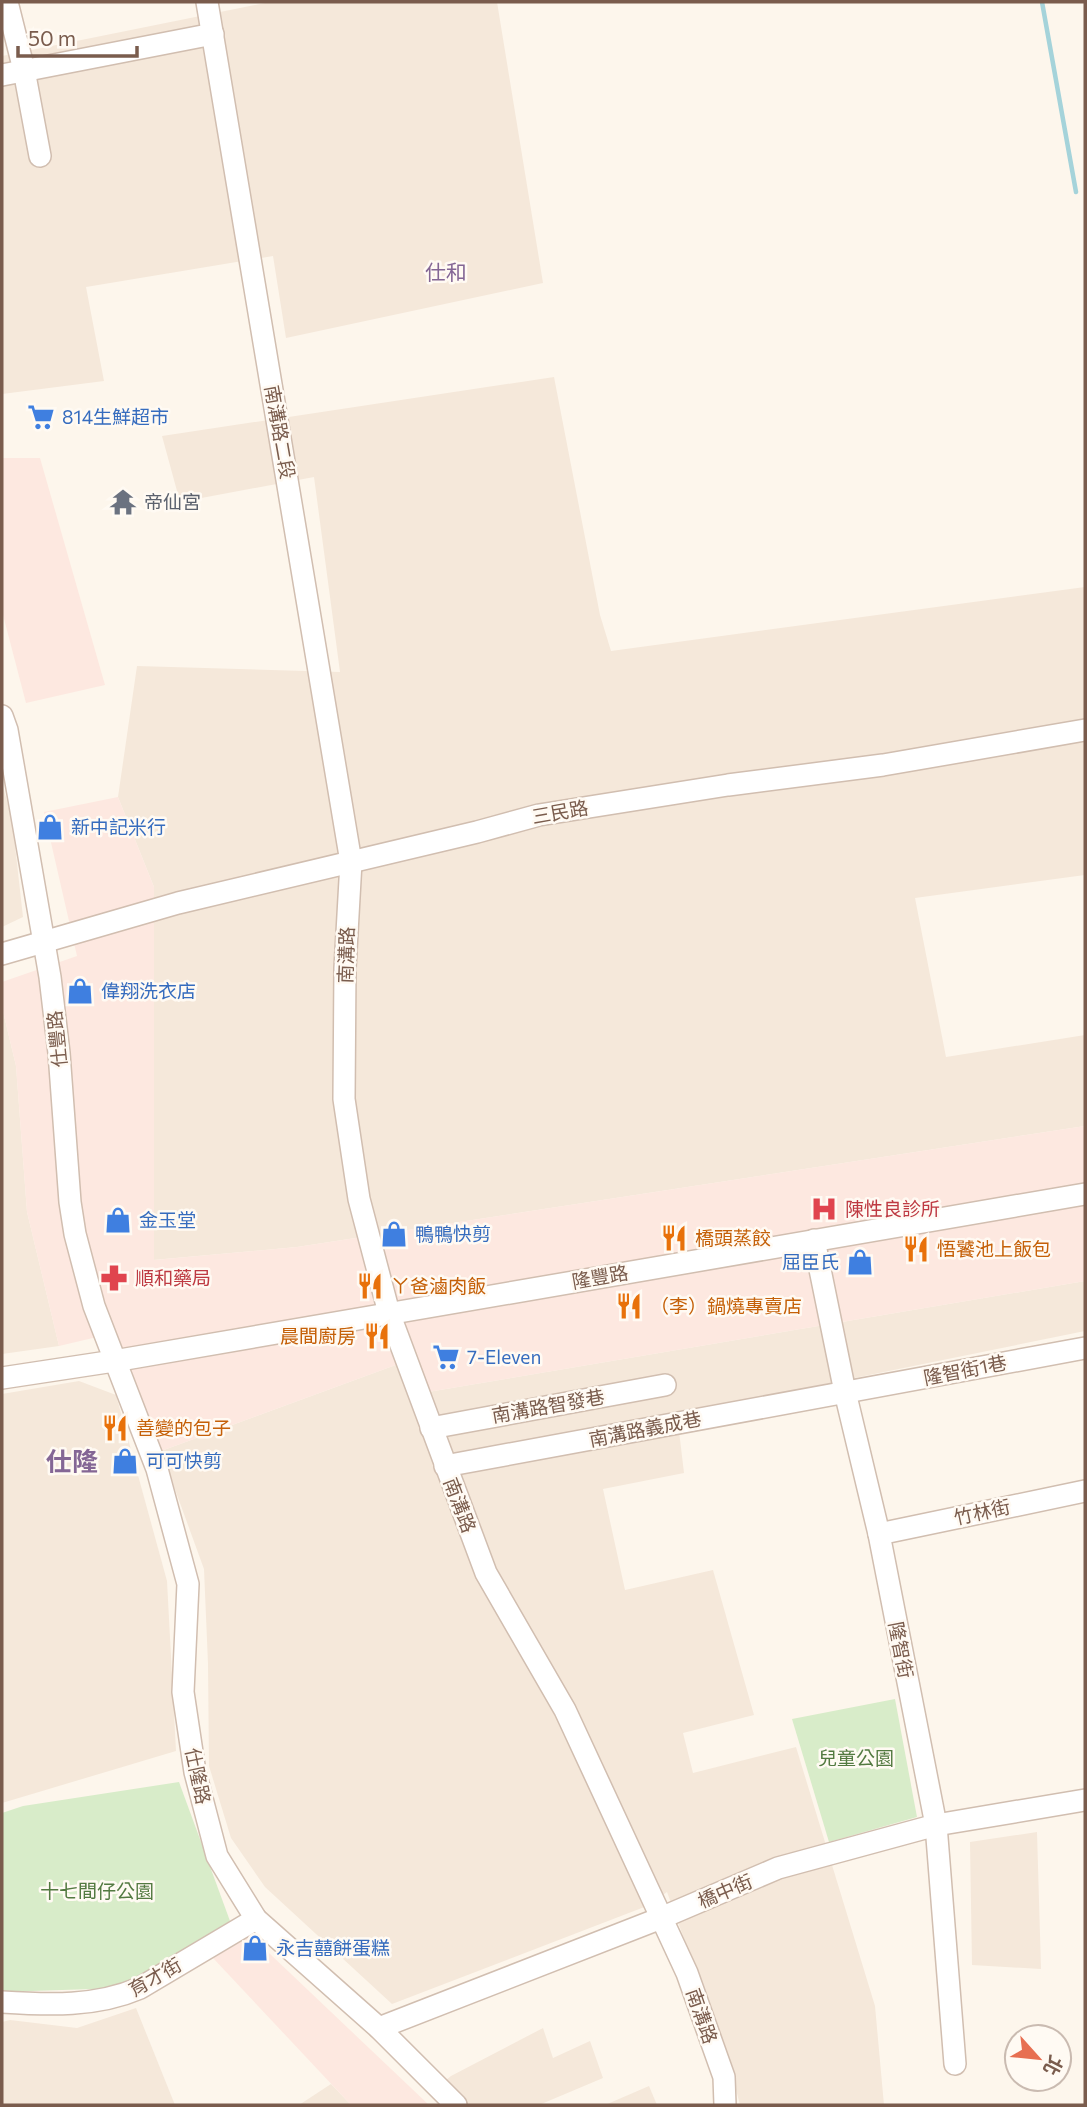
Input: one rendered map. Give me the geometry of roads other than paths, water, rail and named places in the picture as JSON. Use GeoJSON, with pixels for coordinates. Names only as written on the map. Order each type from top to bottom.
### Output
{"type":"FeatureCollection","features":[{"type":"Feature","properties":{"kind":"street"},"geometry":{"type":"LineString","coordinates":[[8,2],[40,156]]}},
{"type":"Feature","properties":{"kind":"street","name":"南溝路二段"},"geometry":{"type":"LineString","coordinates":[[207,2],[351,862]]}},
{"type":"Feature","properties":{"kind":"street"},"geometry":{"type":"LineString","coordinates":[[2,75],[213,34]]}},
{"type":"Feature","properties":{"kind":"street","name":"仕豐路"},"geometry":{"type":"LineString","coordinates":[[2,716],[7,730],[44,943],[59,1053],[70,1202],[75,1234],[87,1283],[114,1361]]}},
{"type":"Feature","properties":{"kind":"street","name":"三民路"},"geometry":{"type":"LineString","coordinates":[[2,954],[178,903],[539,815],[728,785],[883,765],[1085,730]]}},
{"type":"Feature","properties":{"kind":"street","name":"南溝路"},"geometry":{"type":"LineString","coordinates":[[351,862],[345,968],[344,1099],[359,1199],[389,1314],[486,1573],[565,1710],[687,1973],[724,2077],[725,2105]]}},
{"type":"Feature","properties":{"kind":"street","name":"隆豐路"},"geometry":{"type":"LineString","coordinates":[[2,1378],[1085,1194]]}},
{"type":"Feature","properties":{"kind":"street","name":"隆智街"},"geometry":{"type":"LineString","coordinates":[[814,1240],[845,1392],[879,1534],[936,1825],[955,2064]]}},
{"type":"Feature","properties":{"kind":"street","name":"隆智街1巷"},"geometry":{"type":"LineString","coordinates":[[845,1392],[1085,1348]]}},
{"type":"Feature","properties":{"kind":"street","name":"仕隆路"},"geometry":{"type":"LineString","coordinates":[[114,1361],[157,1469],[188,1584],[183,1692],[195,1772],[217,1856],[256,1919],[379,2028],[456,2105]]}},
{"type":"Feature","properties":{"kind":"street","name":"南溝路智發巷"},"geometry":{"type":"LineString","coordinates":[[431,1428],[665,1385]]}},
{"type":"Feature","properties":{"kind":"street","name":"南溝路義成巷"},"geometry":{"type":"LineString","coordinates":[[445,1466],[845,1392]]}},
{"type":"Feature","properties":{"kind":"street","name":"竹林街"},"geometry":{"type":"LineString","coordinates":[[879,1534],[1085,1491]]}},
{"type":"Feature","properties":{"kind":"street","name":"橋中街"},"geometry":{"type":"LineString","coordinates":[[379,2028],[661,1918],[778,1868],[936,1825],[1085,1800]]}},
{"type":"Feature","properties":{"kind":"street","name":"育才街"},"geometry":{"type":"LineString","coordinates":[[2,2002],[72,2004],[120,1996],[140,1988],[256,1919]]}},
{"type":"Feature","properties":{"kind":"waterway"},"geometry":{"type":"LineString","coordinates":[[1042,2],[1076,192]]}},
{"type":"Feature","properties":{"kind":"place","name":"814生鮮超市"},"geometry":{"type":"Point","coordinates":[41,417]}},
{"type":"Feature","properties":{"kind":"place","name":"帝仙宮"},"geometry":{"type":"Point","coordinates":[123,502]}},
{"type":"Feature","properties":{"kind":"place","name":"新中記米行"},"geometry":{"type":"Point","coordinates":[50,827]}},
{"type":"Feature","properties":{"kind":"place","name":"偉翔洗衣店"},"geometry":{"type":"Point","coordinates":[80,991]}},
{"type":"Feature","properties":{"kind":"place","name":"陳性良診所"},"geometry":{"type":"Point","coordinates":[824,1209]}},
{"type":"Feature","properties":{"kind":"place","name":"金玉堂"},"geometry":{"type":"Point","coordinates":[118,1220]}},
{"type":"Feature","properties":{"kind":"place","name":"鴨鴨快剪"},"geometry":{"type":"Point","coordinates":[394,1234]}},
{"type":"Feature","properties":{"kind":"place","name":"橋頭蒸餃"},"geometry":{"type":"Point","coordinates":[674,1238]}},
{"type":"Feature","properties":{"kind":"place","name":"悟饕池上飯包"},"geometry":{"type":"Point","coordinates":[916,1249]}},
{"type":"Feature","properties":{"kind":"place","name":"屈臣氏"},"geometry":{"type":"Point","coordinates":[860,1262]}},
{"type":"Feature","properties":{"kind":"place","name":"順和藥局"},"geometry":{"type":"Point","coordinates":[114,1278]}},
{"type":"Feature","properties":{"kind":"place","name":"ㄚ爸滷肉飯"},"geometry":{"type":"Point","coordinates":[370,1286]}},
{"type":"Feature","properties":{"kind":"place","name":"（李）鍋燒專賣店"},"geometry":{"type":"Point","coordinates":[629,1306]}},
{"type":"Feature","properties":{"kind":"place","name":"晨間廚房"},"geometry":{"type":"Point","coordinates":[377,1336]}},
{"type":"Feature","properties":{"kind":"place","name":"7-Eleven"},"geometry":{"type":"Point","coordinates":[446,1357]}},
{"type":"Feature","properties":{"kind":"place","name":"善變的包子"},"geometry":{"type":"Point","coordinates":[115,1428]}},
{"type":"Feature","properties":{"kind":"place","name":"可可快剪"},"geometry":{"type":"Point","coordinates":[125,1461]}},
{"type":"Feature","properties":{"kind":"place","name":"永吉囍餅蛋糕"},"geometry":{"type":"Point","coordinates":[255,1948]}},
{"type":"Feature","properties":{"kind":"district","name":"仕和"},"geometry":{"type":"Point","coordinates":[446,273]}},
{"type":"Feature","properties":{"kind":"district","name":"仕隆"},"geometry":{"type":"Point","coordinates":[72,1462]}},
{"type":"Feature","properties":{"kind":"park label","name":"兒童公園"},"geometry":{"type":"Point","coordinates":[856,1758]}},
{"type":"Feature","properties":{"kind":"park label","name":"十七間仔公園"},"geometry":{"type":"Point","coordinates":[97,1891]}}]}
